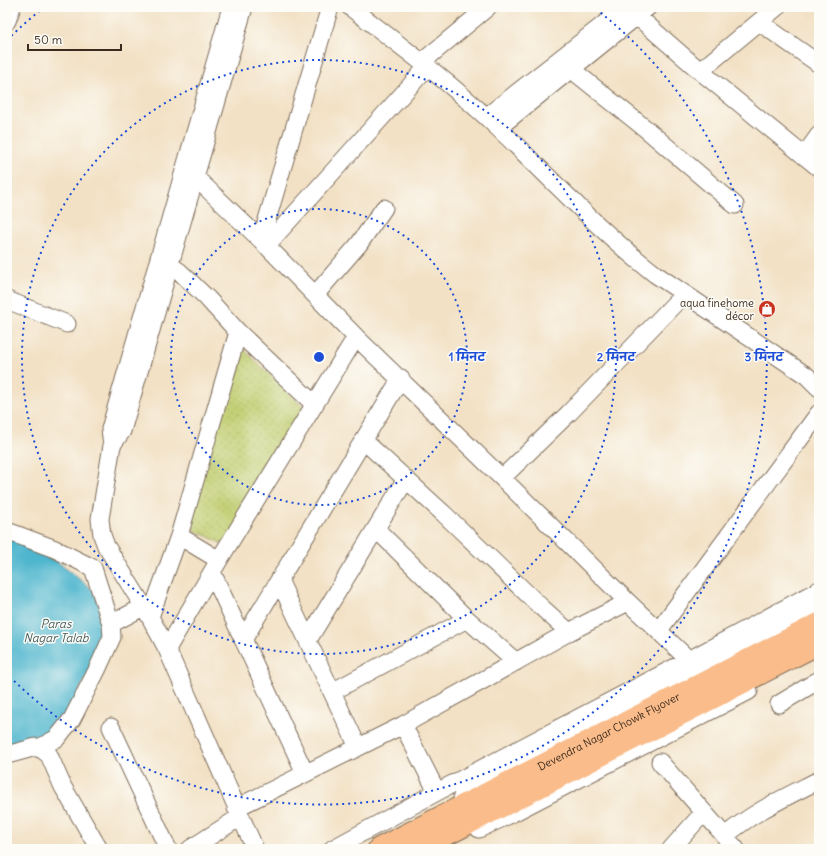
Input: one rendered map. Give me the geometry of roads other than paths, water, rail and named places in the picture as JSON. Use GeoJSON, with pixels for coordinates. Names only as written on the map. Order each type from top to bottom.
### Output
{"type":"FeatureCollection","features":[{"type":"Feature","properties":{"kind":"highway","name":"Devendra Nagar Chowk Flyover"},"geometry":{"type":"LineString","coordinates":[[418,849],[459,818],[819,624]]}},
{"type":"Feature","properties":{"kind":"highway","name":"Devendra Nagar Chowk Flyover"},"geometry":{"type":"LineString","coordinates":[[385,845],[459,818],[819,643]]}},
{"type":"Feature","properties":{"kind":"street"},"geometry":{"type":"LineString","coordinates":[[7,21],[12,7]]}},
{"type":"Feature","properties":{"kind":"street"},"geometry":{"type":"LineString","coordinates":[[189,176],[231,7]]}},
{"type":"Feature","properties":{"kind":"street"},"geometry":{"type":"LineString","coordinates":[[244,7],[189,176],[133,369],[122,431],[112,445],[100,510],[100,526],[102,535],[112,556],[167,649],[255,849]]}},
{"type":"Feature","properties":{"kind":"street"},"geometry":{"type":"LineString","coordinates":[[263,243],[330,7]]}},
{"type":"Feature","properties":{"kind":"street"},"geometry":{"type":"LineString","coordinates":[[350,7],[425,64],[492,122],[598,226],[632,257],[684,294],[807,376],[819,388]]}},
{"type":"Feature","properties":{"kind":"street"},"geometry":{"type":"LineString","coordinates":[[263,243],[425,64],[488,7]]}},
{"type":"Feature","properties":{"kind":"street"},"geometry":{"type":"LineString","coordinates":[[700,71],[777,7]]}},
{"type":"Feature","properties":{"kind":"street"},"geometry":{"type":"LineString","coordinates":[[492,122],[634,9]]}},
{"type":"Feature","properties":{"kind":"street"},"geometry":{"type":"LineString","coordinates":[[492,122],[571,69],[634,9]]}},
{"type":"Feature","properties":{"kind":"street"},"geometry":{"type":"LineString","coordinates":[[634,9],[700,71],[819,168]]}},
{"type":"Feature","properties":{"kind":"street"},"geometry":{"type":"LineString","coordinates":[[759,22],[819,64]]}},
{"type":"Feature","properties":{"kind":"street"},"geometry":{"type":"LineString","coordinates":[[571,69],[646,128],[735,205]]}},
{"type":"Feature","properties":{"kind":"street"},"geometry":{"type":"LineString","coordinates":[[804,156],[819,136]]}},
{"type":"Feature","properties":{"kind":"street"},"geometry":{"type":"LineString","coordinates":[[189,176],[263,243],[356,337],[401,378],[628,602],[689,660]]}},
{"type":"Feature","properties":{"kind":"street"},"geometry":{"type":"LineString","coordinates":[[315,295],[359,244],[384,208]]}},
{"type":"Feature","properties":{"kind":"street"},"geometry":{"type":"LineString","coordinates":[[164,263],[180,272],[194,285],[238,332],[314,404]]}},
{"type":"Feature","properties":{"kind":"street"},"geometry":{"type":"LineString","coordinates":[[502,478],[569,413],[684,294]]}},
{"type":"Feature","properties":{"kind":"street"},"geometry":{"type":"LineString","coordinates":[[7,300],[67,324]]}},
{"type":"Feature","properties":{"kind":"street"},"geometry":{"type":"LineString","coordinates":[[111,624],[146,612],[179,536],[238,332]]}},
{"type":"Feature","properties":{"kind":"street"},"geometry":{"type":"LineString","coordinates":[[167,649],[215,566],[356,337]]}},
{"type":"Feature","properties":{"kind":"street"},"geometry":{"type":"LineString","coordinates":[[243,640],[401,378]]}},
{"type":"Feature","properties":{"kind":"street"},"geometry":{"type":"LineString","coordinates":[[659,630],[819,413]]}},
{"type":"Feature","properties":{"kind":"street"},"geometry":{"type":"LineString","coordinates":[[363,440],[569,632]]}},
{"type":"Feature","properties":{"kind":"street"},"geometry":{"type":"LineString","coordinates":[[308,640],[406,479]]}},
{"type":"Feature","properties":{"kind":"street"},"geometry":{"type":"LineString","coordinates":[[376,529],[467,619],[516,662]]}},
{"type":"Feature","properties":{"kind":"street"},"geometry":{"type":"LineString","coordinates":[[7,531],[55,549],[93,568],[111,624],[112,637],[72,719],[57,738],[39,748],[33,748],[7,755]]}},
{"type":"Feature","properties":{"kind":"street"},"geometry":{"type":"LineString","coordinates":[[179,536],[215,566],[243,640],[305,773]]}},
{"type":"Feature","properties":{"kind":"street"},"geometry":{"type":"LineString","coordinates":[[280,580],[358,747]]}},
{"type":"Feature","properties":{"kind":"street"},"geometry":{"type":"LineString","coordinates":[[332,849],[819,590]]}},
{"type":"Feature","properties":{"kind":"street"},"geometry":{"type":"LineString","coordinates":[[190,849],[238,812],[305,773],[403,725],[569,632],[628,602]]}},
{"type":"Feature","properties":{"kind":"street"},"geometry":{"type":"LineString","coordinates":[[385,845],[492,778],[819,607]]}},
{"type":"Feature","properties":{"kind":"street"},"geometry":{"type":"LineString","coordinates":[[332,692],[467,619]]}},
{"type":"Feature","properties":{"kind":"street"},"geometry":{"type":"LineString","coordinates":[[421,849],[476,830],[507,816],[819,655]]}},
{"type":"Feature","properties":{"kind":"street"},"geometry":{"type":"LineString","coordinates":[[779,704],[819,680]]}},
{"type":"Feature","properties":{"kind":"street"},"geometry":{"type":"LineString","coordinates":[[403,725],[437,792]]}},
{"type":"Feature","properties":{"kind":"street"},"geometry":{"type":"LineString","coordinates":[[111,727],[168,849]]}},
{"type":"Feature","properties":{"kind":"street"},"geometry":{"type":"LineString","coordinates":[[39,748],[49,755],[63,787],[99,849]]}},
{"type":"Feature","properties":{"kind":"street"},"geometry":{"type":"LineString","coordinates":[[660,762],[736,849]]}},
{"type":"Feature","properties":{"kind":"street"},"geometry":{"type":"LineString","coordinates":[[725,836],[767,806],[819,780]]}},
{"type":"Feature","properties":{"kind":"street"},"geometry":{"type":"LineString","coordinates":[[671,849],[704,812]]}},
{"type":"Feature","properties":{"kind":"water","name":"Paras Nagar Talab"},"geometry":{"type":"Polygon","coordinates":[[[7,535],[43,548],[54,559],[92,589],[97,598],[106,638],[59,731],[24,746],[7,744],[7,535]]]}},
{"type":"Feature","properties":{"kind":"place","name":"aqua finehome décor"},"geometry":{"type":"Point","coordinates":[767,309]}}]}
